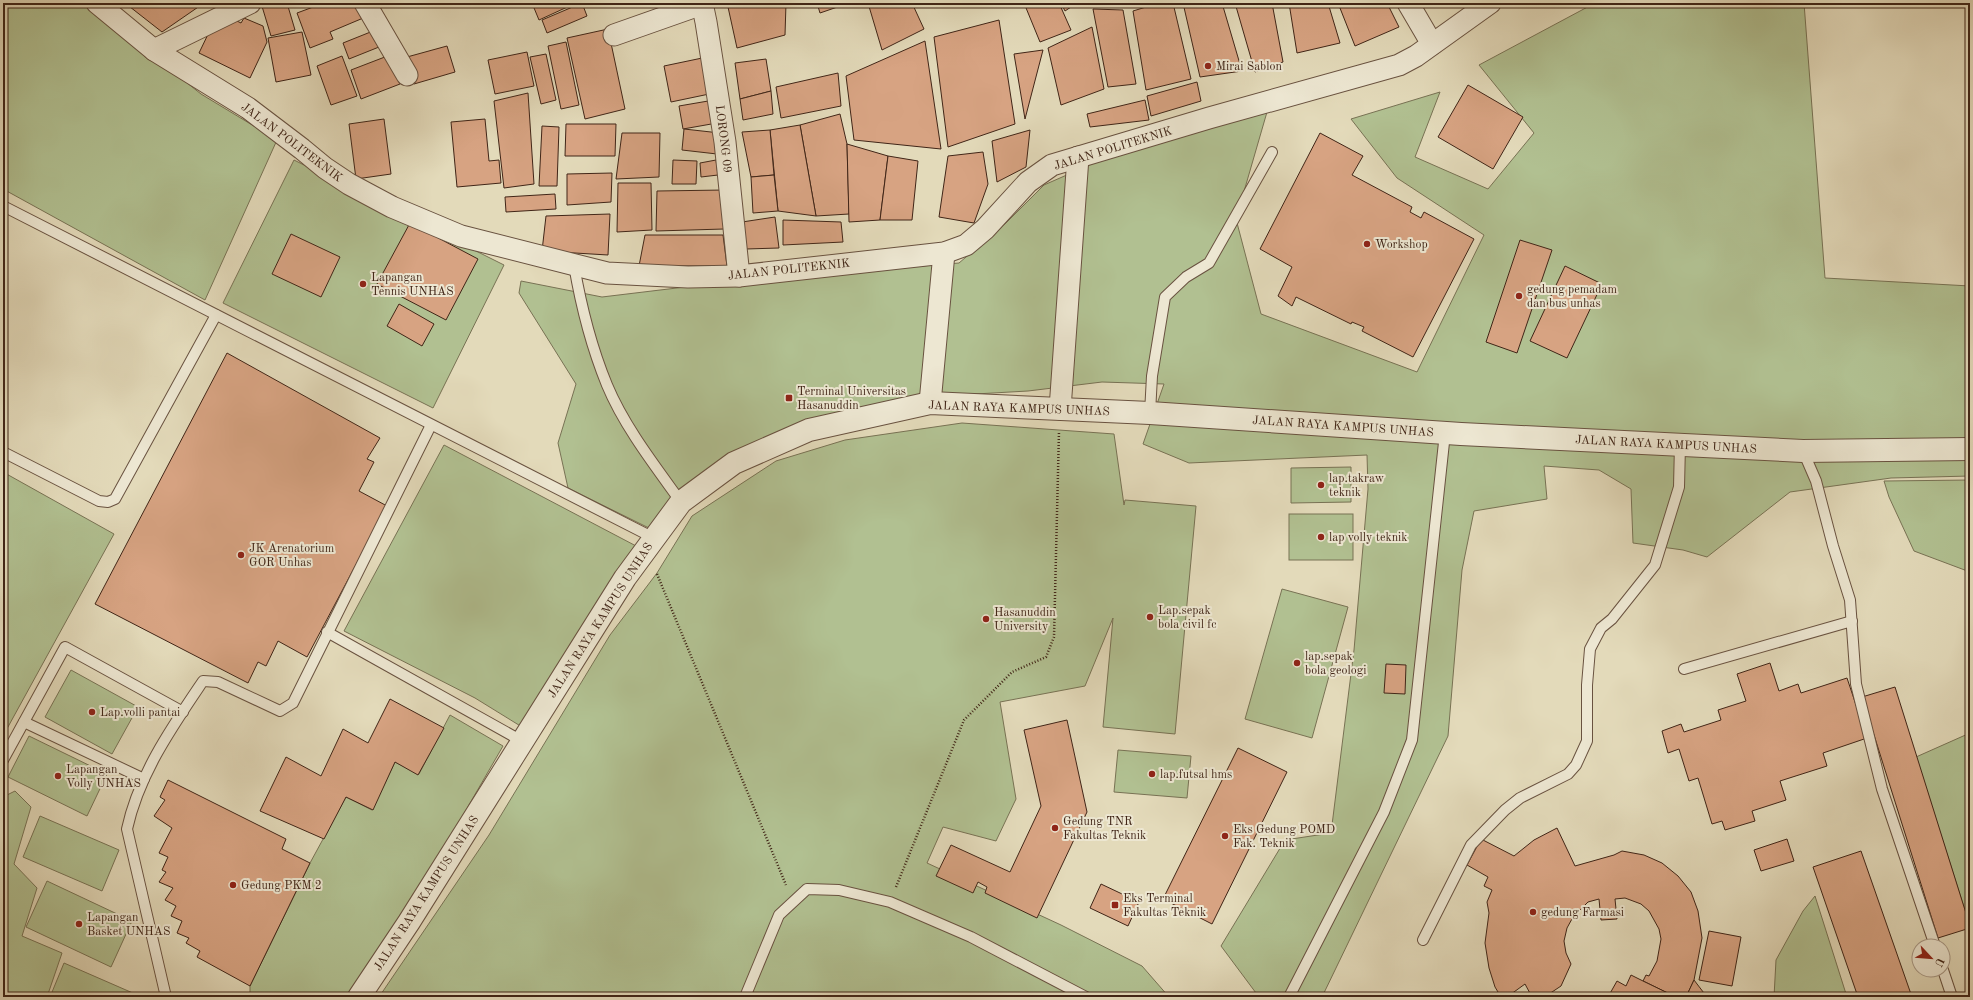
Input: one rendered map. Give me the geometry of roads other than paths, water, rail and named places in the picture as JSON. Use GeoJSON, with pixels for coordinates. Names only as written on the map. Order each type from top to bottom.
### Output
{"type":"FeatureCollection","features":[{"type":"Feature","properties":{"kind":"street","name":"JALAN POLITEKNIK"},"geometry":{"type":"LineString","coordinates":[[97,3],[154,50],[248,108],[338,177],[392,207],[461,236],[607,273],[688,277],[739,276],[944,253],[966,245],[985,229],[1034,177],[1052,165],[1209,118],[1399,65],[1432,44],[1490,3]]}},
{"type":"Feature","properties":{"kind":"street"},"geometry":{"type":"LineString","coordinates":[[154,50],[250,3]]}},
{"type":"Feature","properties":{"kind":"street"},"geometry":{"type":"LineString","coordinates":[[366,3],[407,75]]}},
{"type":"Feature","properties":{"kind":"street"},"geometry":{"type":"LineString","coordinates":[[1408,3],[1432,44]]}},
{"type":"Feature","properties":{"kind":"street"},"geometry":{"type":"LineString","coordinates":[[614,35],[702,4]]}},
{"type":"Feature","properties":{"kind":"street","name":"LORONG 09"},"geometry":{"type":"LineString","coordinates":[[702,4],[725,142],[739,276]]}},
{"type":"Feature","properties":{"kind":"street"},"geometry":{"type":"LineString","coordinates":[[1060,409],[1078,157]]}},
{"type":"Feature","properties":{"kind":"street"},"geometry":{"type":"LineString","coordinates":[[930,403],[944,253]]}},
{"type":"Feature","properties":{"kind":"street","name":"JALAN RAYA KAMPUS UNHAS"},"geometry":{"type":"LineString","coordinates":[[359,997],[409,922],[625,578],[681,502],[734,463],[809,430],[930,403],[1150,413],[1445,433],[1803,451],[1970,449]]}},
{"type":"Feature","properties":{"kind":"lane"},"geometry":{"type":"LineString","coordinates":[[1150,413],[1152,376],[1165,297],[1186,277],[1209,264],[1272,152]]}},
{"type":"Feature","properties":{"kind":"lane"},"geometry":{"type":"LineString","coordinates":[[3,206],[431,425],[650,543]]}},
{"type":"Feature","properties":{"kind":"lane"},"geometry":{"type":"LineString","coordinates":[[574,265],[586,324],[608,386],[639,444],[681,502]]}},
{"type":"Feature","properties":{"kind":"lane"},"geometry":{"type":"LineString","coordinates":[[3,452],[99,501],[108,502],[115,499],[216,315]]}},
{"type":"Feature","properties":{"kind":"lane"},"geometry":{"type":"LineString","coordinates":[[166,997],[127,829],[133,806],[144,778],[203,681],[211,680],[218,682],[280,711],[293,703],[431,425]]}},
{"type":"Feature","properties":{"kind":"lane"},"geometry":{"type":"LineString","coordinates":[[1290,997],[1384,812],[1412,740],[1445,433]]}},
{"type":"Feature","properties":{"kind":"lane"},"geometry":{"type":"LineString","coordinates":[[1423,940],[1471,845],[1505,810],[1520,798],[1568,774],[1576,765],[1587,741],[1587,685],[1590,649],[1601,628],[1612,619],[1655,565],[1679,487],[1680,444]]}},
{"type":"Feature","properties":{"kind":"lane"},"geometry":{"type":"LineString","coordinates":[[1803,451],[1816,480],[1833,546],[1850,600],[1856,684],[1882,789],[1932,938]]}},
{"type":"Feature","properties":{"kind":"lane"},"geometry":{"type":"LineString","coordinates":[[1684,669],[1852,621]]}},
{"type":"Feature","properties":{"kind":"lane"},"geometry":{"type":"LineString","coordinates":[[327,632],[522,741]]}},
{"type":"Feature","properties":{"kind":"lane"},"geometry":{"type":"LineString","coordinates":[[3,760],[65,647],[183,712]]}},
{"type":"Feature","properties":{"kind":"lane"},"geometry":{"type":"LineString","coordinates":[[24,722],[144,778]]}},
{"type":"Feature","properties":{"kind":"lane"},"geometry":{"type":"LineString","coordinates":[[745,997],[779,915],[807,889],[839,890],[890,902],[971,937],[1086,997]]}},
{"type":"Feature","properties":{"kind":"lane"},"geometry":{"type":"LineString","coordinates":[[1946,978],[1952,997]]}},
{"type":"Feature","properties":{"kind":"place","name":"Mirai Sablon"},"geometry":{"type":"Point","coordinates":[1208,66]}},
{"type":"Feature","properties":{"kind":"place","name":"Workshop"},"geometry":{"type":"Point","coordinates":[1367,244]}},
{"type":"Feature","properties":{"kind":"place","name":"Lapangan Tennis UNHAS"},"geometry":{"type":"Point","coordinates":[363,284]}},
{"type":"Feature","properties":{"kind":"place","name":"gedung pemadam dan bus unhas"},"geometry":{"type":"Point","coordinates":[1519,296]}},
{"type":"Feature","properties":{"kind":"place","name":"Terminal Universitas Hasanuddin"},"geometry":{"type":"Point","coordinates":[789,398]}},
{"type":"Feature","properties":{"kind":"place","name":"lap.takraw teknik"},"geometry":{"type":"Point","coordinates":[1321,485]}},
{"type":"Feature","properties":{"kind":"place","name":"lap volly teknik"},"geometry":{"type":"Point","coordinates":[1321,537]}},
{"type":"Feature","properties":{"kind":"place","name":"JK Arenatorium GOR Unhas"},"geometry":{"type":"Point","coordinates":[241,555]}},
{"type":"Feature","properties":{"kind":"place","name":"Lap.sepak bola civil fc"},"geometry":{"type":"Point","coordinates":[1150,617]}},
{"type":"Feature","properties":{"kind":"place","name":"Hasanuddin University"},"geometry":{"type":"Point","coordinates":[986,619]}},
{"type":"Feature","properties":{"kind":"place","name":"lap.sepak bola geologi"},"geometry":{"type":"Point","coordinates":[1297,663]}},
{"type":"Feature","properties":{"kind":"place","name":"Lap.volli pantai"},"geometry":{"type":"Point","coordinates":[92,712]}},
{"type":"Feature","properties":{"kind":"place","name":"lap.futsal hms"},"geometry":{"type":"Point","coordinates":[1152,774]}},
{"type":"Feature","properties":{"kind":"place","name":"Lapangan Volly UNHAS"},"geometry":{"type":"Point","coordinates":[58,776]}},
{"type":"Feature","properties":{"kind":"place","name":"Gedung TNR Fakultas Teknik"},"geometry":{"type":"Point","coordinates":[1055,828]}},
{"type":"Feature","properties":{"kind":"place","name":"Eks Gedung POMD Fak. Teknik"},"geometry":{"type":"Point","coordinates":[1225,836]}},
{"type":"Feature","properties":{"kind":"place","name":"Gedung PKM 2"},"geometry":{"type":"Point","coordinates":[233,885]}},
{"type":"Feature","properties":{"kind":"place","name":"Eks Terminal Fakultas Teknik"},"geometry":{"type":"Point","coordinates":[1115,905]}},
{"type":"Feature","properties":{"kind":"place","name":"gedung Farmasi"},"geometry":{"type":"Point","coordinates":[1533,912]}},
{"type":"Feature","properties":{"kind":"place","name":"Lapangan Basket UNHAS"},"geometry":{"type":"Point","coordinates":[79,924]}}]}
